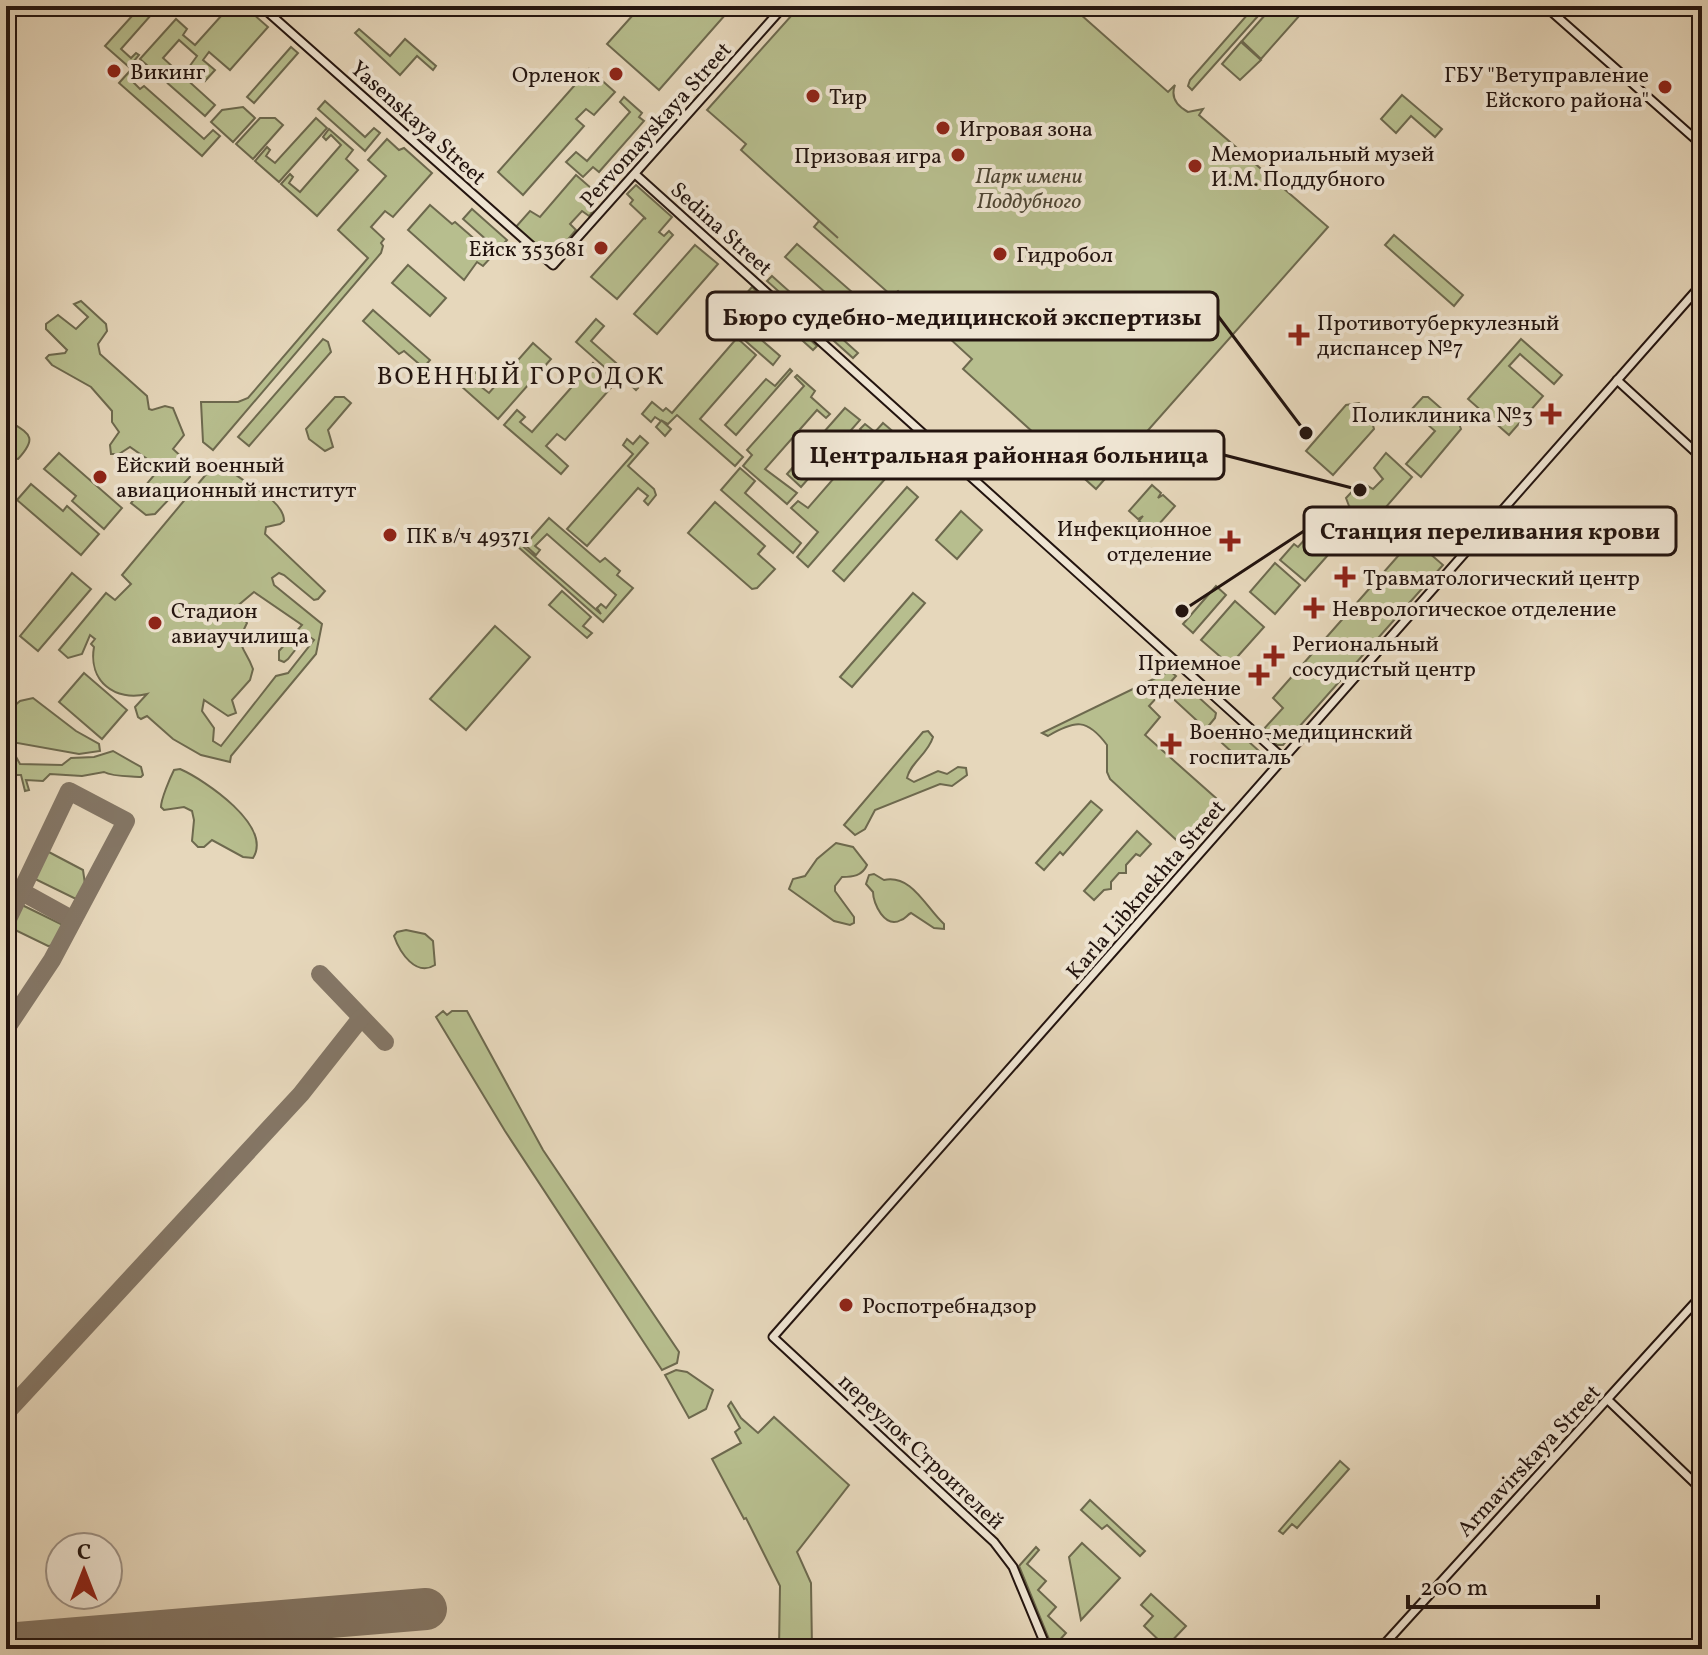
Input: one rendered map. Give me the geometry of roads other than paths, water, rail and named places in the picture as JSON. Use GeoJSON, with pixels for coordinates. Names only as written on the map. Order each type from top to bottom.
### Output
{"type":"FeatureCollection","features":[{"type":"Feature","properties":{"kind":"street","name":"Yasenskaya Street"},"geometry":{"type":"LineString","coordinates":[[261,6],[553,265]]}},
{"type":"Feature","properties":{"kind":"street","name":"Pervomayskaya Street"},"geometry":{"type":"LineString","coordinates":[[553,265],[784,6]]}},
{"type":"Feature","properties":{"kind":"street"},"geometry":{"type":"LineString","coordinates":[[1545,6],[1702,145]]}},
{"type":"Feature","properties":{"kind":"street","name":"Sedina Street"},"geometry":{"type":"LineString","coordinates":[[635,174],[1284,759]]}},
{"type":"Feature","properties":{"kind":"street","name":"Karla Libknekhta Street"},"geometry":{"type":"LineString","coordinates":[[773,1337],[1702,284]]}},
{"type":"Feature","properties":{"kind":"street"},"geometry":{"type":"LineString","coordinates":[[1617,380],[1702,458]]}},
{"type":"Feature","properties":{"kind":"street","name":"Armavirskaya Street"},"geometry":{"type":"LineString","coordinates":[[1380,1649],[1702,1295]]}},
{"type":"Feature","properties":{"kind":"street","name":"переулок Строителей"},"geometry":{"type":"LineString","coordinates":[[773,1337],[994,1542],[1013,1567],[1047,1649]]}},
{"type":"Feature","properties":{"kind":"street"},"geometry":{"type":"LineString","coordinates":[[1608,1400],[1702,1490]]}},
{"type":"Feature","properties":{"kind":"place","name":"Викинг"},"geometry":{"type":"Point","coordinates":[114,71]}},
{"type":"Feature","properties":{"kind":"place","name":"Орленок"},"geometry":{"type":"Point","coordinates":[616,74]}},
{"type":"Feature","properties":{"kind":"place","name":"ГБУ \"Ветуправление Ейского района\""},"geometry":{"type":"Point","coordinates":[1665,87]}},
{"type":"Feature","properties":{"kind":"place","name":"Тир"},"geometry":{"type":"Point","coordinates":[813,96]}},
{"type":"Feature","properties":{"kind":"place","name":"Игровая зона"},"geometry":{"type":"Point","coordinates":[943,128]}},
{"type":"Feature","properties":{"kind":"place","name":"Призовая игра"},"geometry":{"type":"Point","coordinates":[958,155]}},
{"type":"Feature","properties":{"kind":"place","name":"Мемориальный музей И.М. Поддубного"},"geometry":{"type":"Point","coordinates":[1195,166]}},
{"type":"Feature","properties":{"kind":"place","name":"Ейск 353681"},"geometry":{"type":"Point","coordinates":[601,248]}},
{"type":"Feature","properties":{"kind":"place","name":"Гидробол"},"geometry":{"type":"Point","coordinates":[1000,254]}},
{"type":"Feature","properties":{"kind":"place","name":"Противотуберкулезный диспансер №7"},"geometry":{"type":"Point","coordinates":[1299,335]}},
{"type":"Feature","properties":{"kind":"place","name":"Поликлиника №3"},"geometry":{"type":"Point","coordinates":[1551,414]}},
{"type":"Feature","properties":{"kind":"place","name":"Бюро судебно-медицинской экспертизы"},"geometry":{"type":"Point","coordinates":[1306,433]}},
{"type":"Feature","properties":{"kind":"place","name":"Ейский военный авиационный институт"},"geometry":{"type":"Point","coordinates":[100,477]}},
{"type":"Feature","properties":{"kind":"place","name":"Центральная районная больница"},"geometry":{"type":"Point","coordinates":[1360,490]}},
{"type":"Feature","properties":{"kind":"place","name":"ПК в/ч 49371"},"geometry":{"type":"Point","coordinates":[390,535]}},
{"type":"Feature","properties":{"kind":"place","name":"Инфекционное отделение"},"geometry":{"type":"Point","coordinates":[1230,541]}},
{"type":"Feature","properties":{"kind":"place","name":"Травматологический центр"},"geometry":{"type":"Point","coordinates":[1345,577]}},
{"type":"Feature","properties":{"kind":"place","name":"Неврологическое отделение"},"geometry":{"type":"Point","coordinates":[1314,608]}},
{"type":"Feature","properties":{"kind":"place","name":"Станция переливания крови"},"geometry":{"type":"Point","coordinates":[1182,611]}},
{"type":"Feature","properties":{"kind":"place","name":"Стадион авиаучилища"},"geometry":{"type":"Point","coordinates":[155,623]}},
{"type":"Feature","properties":{"kind":"place","name":"Региональный сосудистый центр"},"geometry":{"type":"Point","coordinates":[1274,656]}},
{"type":"Feature","properties":{"kind":"place","name":"Приемное отделение"},"geometry":{"type":"Point","coordinates":[1259,675]}},
{"type":"Feature","properties":{"kind":"place","name":"Военно-медицинский госпиталь"},"geometry":{"type":"Point","coordinates":[1171,744]}},
{"type":"Feature","properties":{"kind":"place","name":"Роспотребнадзор"},"geometry":{"type":"Point","coordinates":[846,1305]}},
{"type":"Feature","properties":{"kind":"district","name":"ВОЕННЫЙ ГОРОДОК"},"geometry":{"type":"Point","coordinates":[521,375]}},
{"type":"Feature","properties":{"kind":"park label","name":"Парк имени Поддубного"},"geometry":{"type":"Point","coordinates":[1029,188]}}]}
